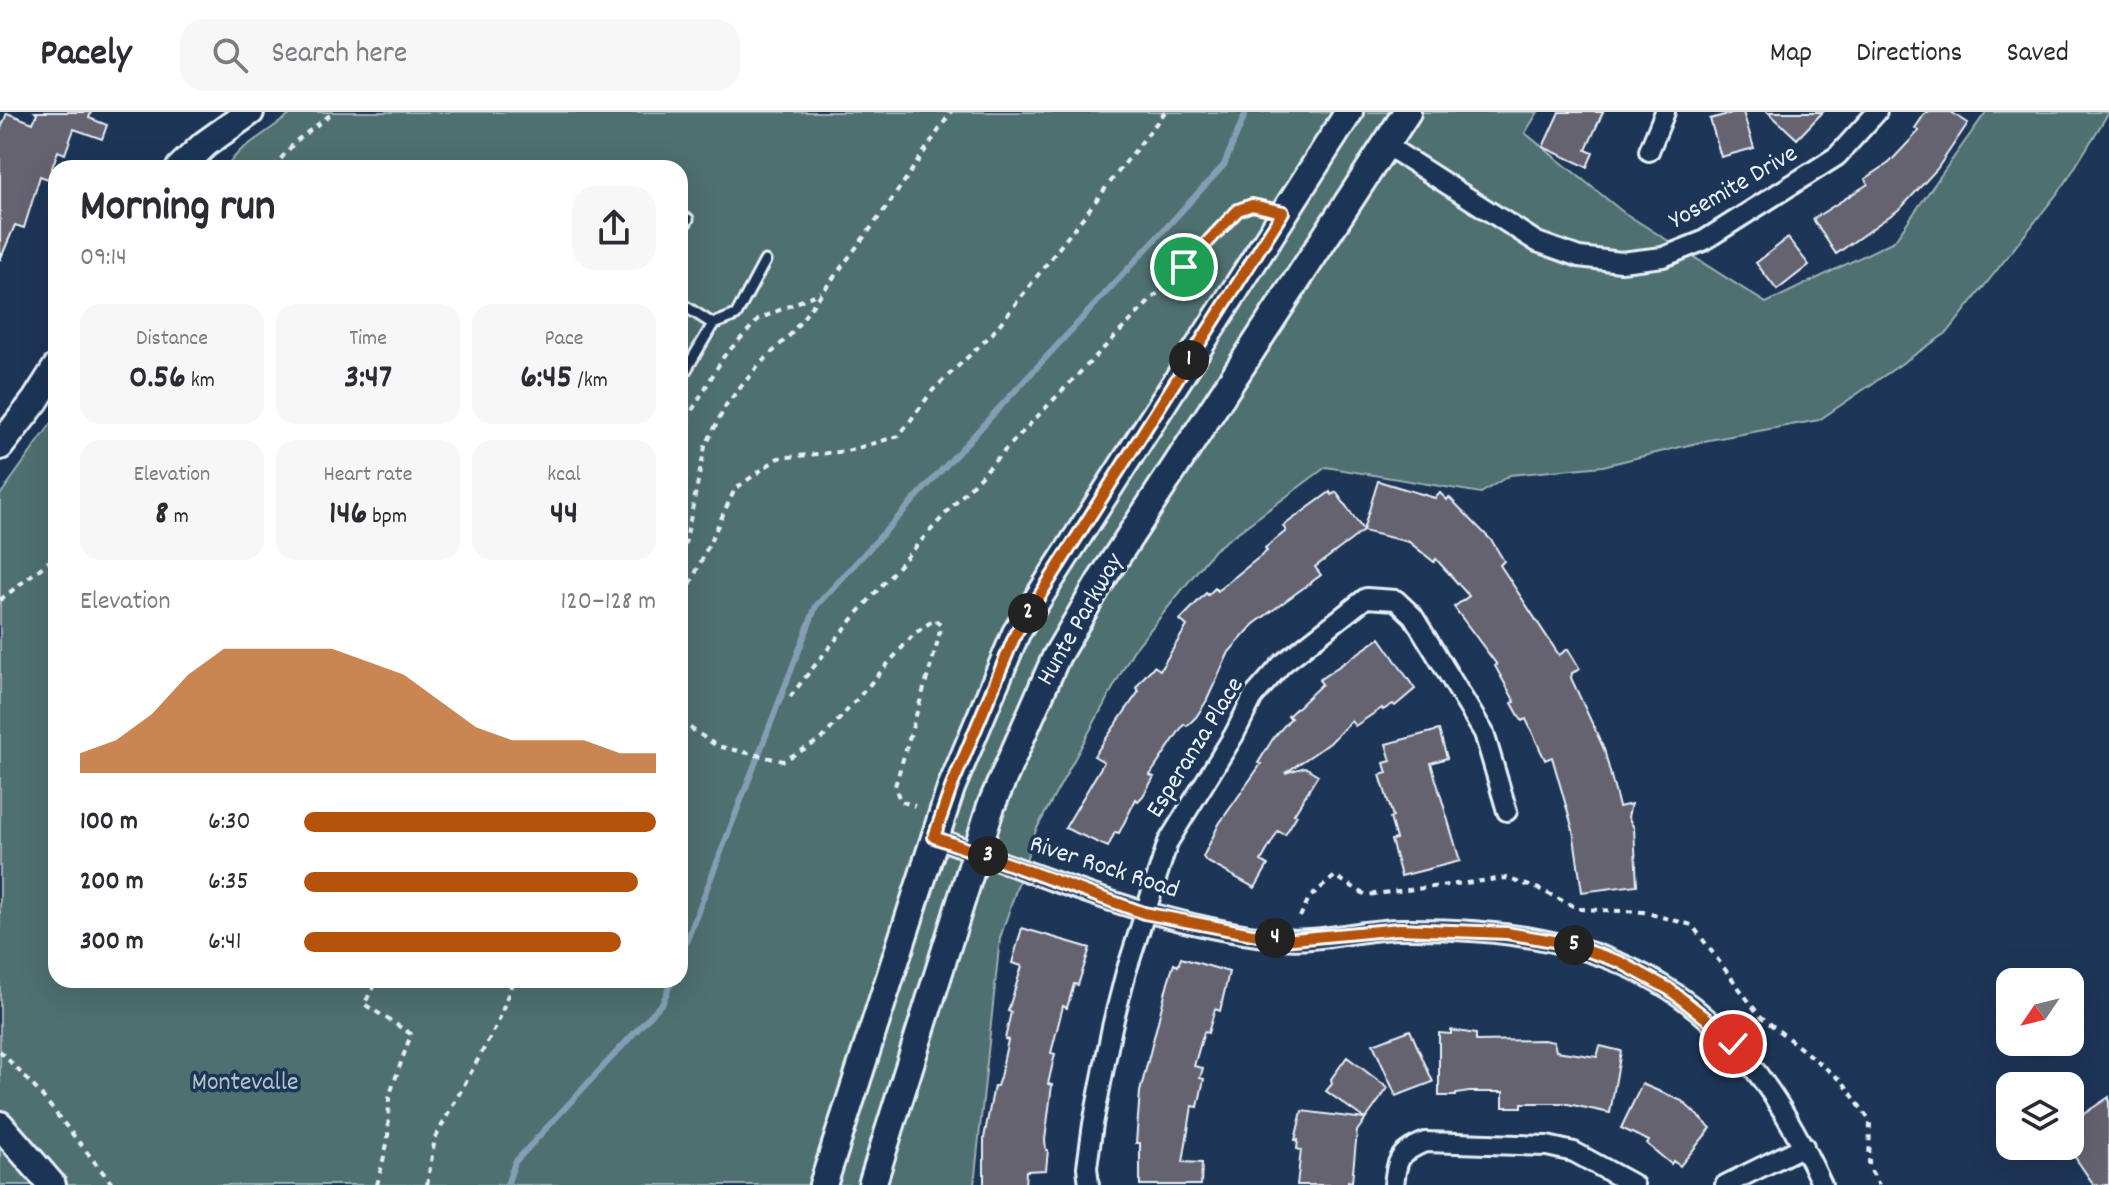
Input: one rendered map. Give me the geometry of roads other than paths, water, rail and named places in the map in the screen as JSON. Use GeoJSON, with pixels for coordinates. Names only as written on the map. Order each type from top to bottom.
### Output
{"type":"FeatureCollection","features":[{"type":"Feature","properties":{"kind":"main road"},"geometry":{"type":"LineString","coordinates":[[188,160],[250,112]]}},
{"type":"Feature","properties":{"kind":"main road","name":"Hunte Parkway"},"geometry":{"type":"LineString","coordinates":[[823,1185],[934,837],[961,762],[1016,633],[1349,112]]}},
{"type":"Feature","properties":{"kind":"main road","name":"Hunte Parkway"},"geometry":{"type":"LineString","coordinates":[[872,1185],[976,853],[1002,780],[1056,657],[1186,449],[1407,112]]}},
{"type":"Feature","properties":{"kind":"main road"},"geometry":{"type":"LineString","coordinates":[[0,446],[48,381]]}},
{"type":"Feature","properties":{"kind":"main road"},"geometry":{"type":"LineString","coordinates":[[0,1125],[52,1185]]}},
{"type":"Feature","properties":{"kind":"street"},"geometry":{"type":"LineString","coordinates":[[1649,151],[1665,112]]}},
{"type":"Feature","properties":{"kind":"street","name":"Yosemite Drive"},"geometry":{"type":"LineString","coordinates":[[1386,145],[1537,242],[1579,257],[1621,262],[1663,257],[1703,241],[1837,156],[1877,112]]}},
{"type":"Feature","properties":{"kind":"street","name":"Esperanza Place"},"geometry":{"type":"LineString","coordinates":[[1089,1185],[1087,1167],[1102,1072],[1126,972],[1168,842],[1234,735],[1253,697],[1282,664],[1366,598],[1396,600],[1413,616],[1484,733],[1507,811]]}},
{"type":"Feature","properties":{"kind":"street","name":"River Rock Road"},"geometry":{"type":"LineString","coordinates":[[934,837],[1144,913],[1283,940],[1399,929],[1507,933],[1593,951],[1669,989],[1712,1023],[1771,1092],[1804,1146],[1822,1185]]}},
{"type":"Feature","properties":{"kind":"street"},"geometry":{"type":"LineString","coordinates":[[1394,1185],[1396,1163],[1406,1150],[1425,1142],[1547,1146],[1574,1152],[1634,1185]]}},
{"type":"Feature","properties":{"kind":"street"},"geometry":{"type":"LineString","coordinates":[[1725,1185],[1804,1146]]}},
{"type":"Feature","properties":{"kind":"lane"},"geometry":{"type":"LineString","coordinates":[[688,366],[713,324],[736,315],[765,261]]}},
{"type":"Feature","properties":{"kind":"lane"},"geometry":{"type":"LineString","coordinates":[[688,308],[713,324]]}},
{"type":"Feature","properties":{"kind":"waterway"},"geometry":{"type":"LineString","coordinates":[[688,937],[816,606],[1224,165],[1246,112]]}},
{"type":"Feature","properties":{"kind":"waterway"},"geometry":{"type":"LineString","coordinates":[[507,1185],[515,1162],[663,1002],[669,988]]}},
{"type":"Feature","properties":{"kind":"park label","name":"Montevalle"},"geometry":{"type":"Point","coordinates":[245,1083]}}]}
